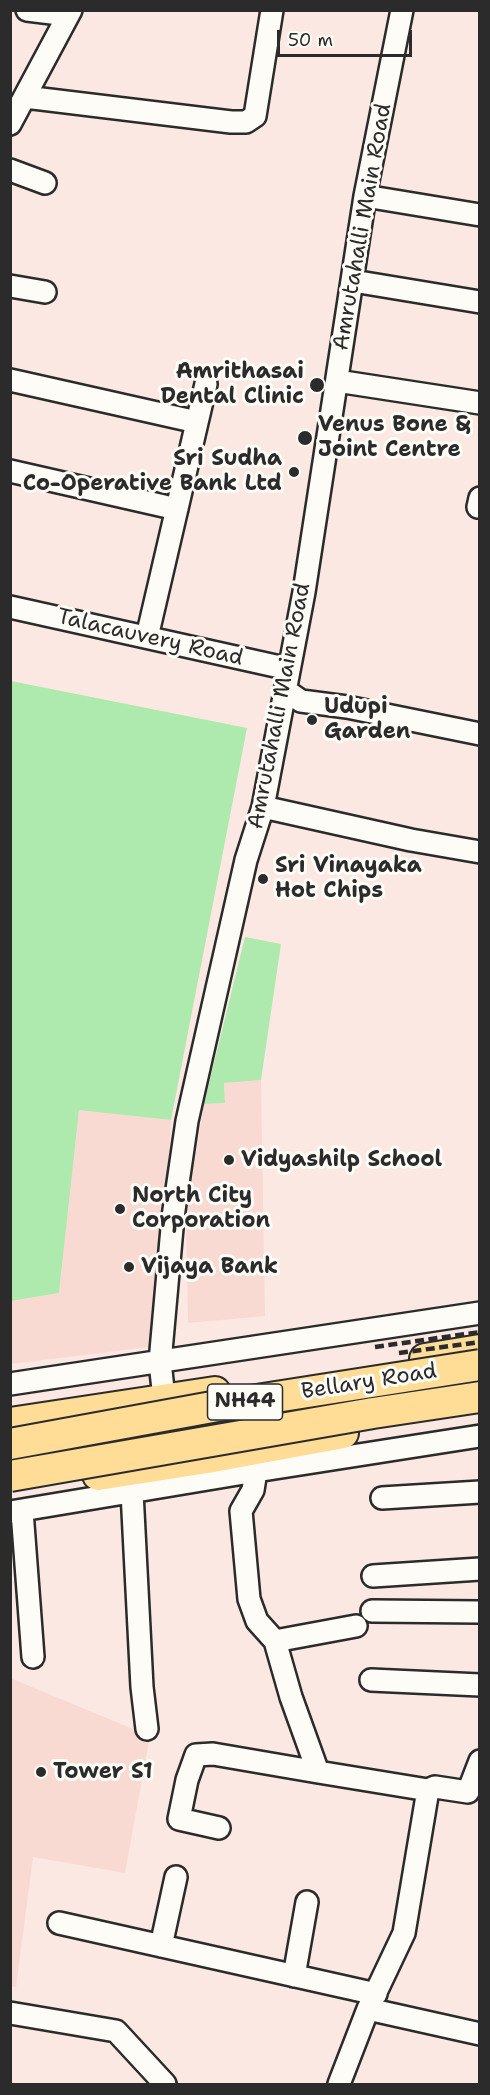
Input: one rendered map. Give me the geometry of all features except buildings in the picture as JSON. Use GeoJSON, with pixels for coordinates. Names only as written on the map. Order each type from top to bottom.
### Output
{"type":"FeatureCollection","features":[{"type":"Feature","properties":{"kind":"highway","name":"Bellary Road"},"geometry":{"type":"LineString","coordinates":[[10,1424],[480,1350]]}},
{"type":"Feature","properties":{"kind":"highway","name":"Bellary Road"},"geometry":{"type":"LineString","coordinates":[[10,1444],[212,1407],[480,1365]]}},
{"type":"Feature","properties":{"kind":"highway","name":"Bellary Road"},"geometry":{"type":"LineString","coordinates":[[10,1476],[362,1415],[480,1397]]}},
{"type":"Feature","properties":{"kind":"highway","name":"Bellary Road"},"geometry":{"type":"LineString","coordinates":[[14,1504],[171,1464],[376,1427],[480,1412]]}},
{"type":"Feature","properties":{"kind":"street"},"geometry":{"type":"LineString","coordinates":[[10,124],[70,13],[27,10]]}},
{"type":"Feature","properties":{"kind":"street"},"geometry":{"type":"LineString","coordinates":[[25,97],[246,122],[255,116],[272,11],[268,10]]}},
{"type":"Feature","properties":{"kind":"street","name":"Amrutahalli Main Road"},"geometry":{"type":"LineString","coordinates":[[171,1464],[160,1362],[173,1217],[187,1121],[246,860],[263,807],[304,592],[365,196],[402,10]]}},
{"type":"Feature","properties":{"kind":"street"},"geometry":{"type":"LineString","coordinates":[[10,170],[45,183]]}},
{"type":"Feature","properties":{"kind":"street"},"geometry":{"type":"LineString","coordinates":[[365,196],[480,215]]}},
{"type":"Feature","properties":{"kind":"street"},"geometry":{"type":"LineString","coordinates":[[353,281],[480,302]]}},
{"type":"Feature","properties":{"kind":"street"},"geometry":{"type":"LineString","coordinates":[[10,286],[45,292]]}},
{"type":"Feature","properties":{"kind":"street"},"geometry":{"type":"LineString","coordinates":[[10,380],[197,422]]}},
{"type":"Feature","properties":{"kind":"street"},"geometry":{"type":"LineString","coordinates":[[337,381],[480,403]]}},
{"type":"Feature","properties":{"kind":"street"},"geometry":{"type":"LineString","coordinates":[[147,637],[206,384]]}},
{"type":"Feature","properties":{"kind":"street"},"geometry":{"type":"LineString","coordinates":[[10,471],[177,509]]}},
{"type":"Feature","properties":{"kind":"street","name":"Talacauvery Road"},"geometry":{"type":"LineString","coordinates":[[10,607],[147,637],[287,680],[301,701],[346,707],[480,734]]}},
{"type":"Feature","properties":{"kind":"street"},"geometry":{"type":"LineString","coordinates":[[263,807],[411,840],[480,852]]}},
{"type":"Feature","properties":{"kind":"street"},"geometry":{"type":"LineString","coordinates":[[10,1384],[480,1313]]}},
{"type":"Feature","properties":{"kind":"street"},"geometry":{"type":"LineString","coordinates":[[33,1657],[14,1504],[132,1492],[480,1437]]}},
{"type":"Feature","properties":{"kind":"street"},"geometry":{"type":"LineString","coordinates":[[256,1471],[253,1490],[241,1511],[249,1599],[256,1621],[275,1641],[291,1697],[318,1772]]}},
{"type":"Feature","properties":{"kind":"street"},"geometry":{"type":"LineString","coordinates":[[132,1492],[142,1687],[147,1729]]}},
{"type":"Feature","properties":{"kind":"street"},"geometry":{"type":"LineString","coordinates":[[382,1498],[480,1492]]}},
{"type":"Feature","properties":{"kind":"street"},"geometry":{"type":"LineString","coordinates":[[373,1576],[480,1569]]}},
{"type":"Feature","properties":{"kind":"street"},"geometry":{"type":"LineString","coordinates":[[372,1611],[480,1612]]}},
{"type":"Feature","properties":{"kind":"street"},"geometry":{"type":"LineString","coordinates":[[275,1641],[356,1626]]}},
{"type":"Feature","properties":{"kind":"street"},"geometry":{"type":"LineString","coordinates":[[371,1680],[480,1685]]}},
{"type":"Feature","properties":{"kind":"street"},"geometry":{"type":"LineString","coordinates":[[219,1828],[179,1819],[187,1780],[196,1755],[213,1754],[428,1790],[435,1787],[468,1792],[478,1771]]}},
{"type":"Feature","properties":{"kind":"street"},"geometry":{"type":"LineString","coordinates":[[339,2085],[372,2002],[404,1933],[428,1790]]}},
{"type":"Feature","properties":{"kind":"street"},"geometry":{"type":"LineString","coordinates":[[161,1946],[176,1877]]}},
{"type":"Feature","properties":{"kind":"street"},"geometry":{"type":"LineString","coordinates":[[294,1976],[307,1902]]}},
{"type":"Feature","properties":{"kind":"street"},"geometry":{"type":"LineString","coordinates":[[59,1923],[294,1976],[480,2034]]}},
{"type":"Feature","properties":{"kind":"street"},"geometry":{"type":"LineString","coordinates":[[10,2013],[116,2031],[165,2085]]}},
{"type":"Feature","properties":{"kind":"shaded area","name":"Vidyashilp School"},"geometry":{"type":"Polygon","coordinates":[[[261,1080],[265,1316],[188,1323],[186,1216],[204,1104],[225,1103],[224,1083],[261,1080]]]}},
{"type":"Feature","properties":{"kind":"shaded area"},"geometry":{"type":"Polygon","coordinates":[[[79,1109],[171,1120],[157,1346],[11,1364],[11,1301],[59,1293],[79,1109]]]}},
{"type":"Feature","properties":{"kind":"shaded area"},"geometry":{"type":"Polygon","coordinates":[[[10,1678],[150,1736],[125,1873],[33,1857],[16,1987],[10,1986],[10,1678]]]}},
{"type":"Feature","properties":{"kind":"green space"},"geometry":{"type":"Polygon","coordinates":[[[11,681],[247,728],[171,1120],[79,1110],[59,1293],[11,1301],[11,681]]]}},
{"type":"Feature","properties":{"kind":"green space"},"geometry":{"type":"Polygon","coordinates":[[[245,937],[281,944],[261,1080],[224,1083],[225,1103],[204,1104],[245,937]]]}},
{"type":"Feature","properties":{"kind":"railway"},"geometry":{"type":"LineString","coordinates":[[375,1347],[480,1332]]}},
{"type":"Feature","properties":{"kind":"railway"},"geometry":{"type":"LineString","coordinates":[[399,1353],[480,1342]]}},
{"type":"Feature","properties":{"kind":"place","name":"Amrithasai Dental Clinic"},"geometry":{"type":"Point","coordinates":[317,385]}},
{"type":"Feature","properties":{"kind":"place","name":"Venus Bone & Joint Centre"},"geometry":{"type":"Point","coordinates":[305,438]}},
{"type":"Feature","properties":{"kind":"place","name":"Sri Sudha Co-Operative Bank Ltd"},"geometry":{"type":"Point","coordinates":[294,472]}},
{"type":"Feature","properties":{"kind":"place","name":"Udupi Garden"},"geometry":{"type":"Point","coordinates":[312,720]}},
{"type":"Feature","properties":{"kind":"place","name":"Sri Vinayaka Hot Chips"},"geometry":{"type":"Point","coordinates":[263,879]}},
{"type":"Feature","properties":{"kind":"place","name":"Vidyashilp School"},"geometry":{"type":"Point","coordinates":[229,1160]}},
{"type":"Feature","properties":{"kind":"place","name":"North City Corporation"},"geometry":{"type":"Point","coordinates":[120,1209]}},
{"type":"Feature","properties":{"kind":"place","name":"Vijaya Bank"},"geometry":{"type":"Point","coordinates":[129,1267]}},
{"type":"Feature","properties":{"kind":"place","name":"Tower S1"},"geometry":{"type":"Point","coordinates":[41,1772]}}]}
